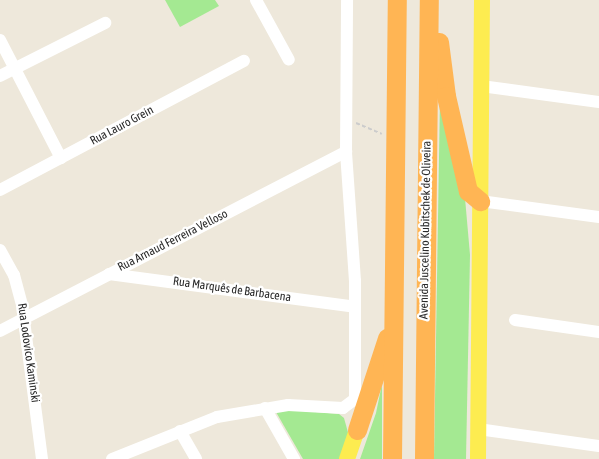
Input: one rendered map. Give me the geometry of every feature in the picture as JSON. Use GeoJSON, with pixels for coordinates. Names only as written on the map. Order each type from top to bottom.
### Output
{"type":"FeatureCollection","features":[{"type":"Feature","properties":{"kind":"highway"},"geometry":{"type":"LineString","coordinates":[[392,459],[397,0]]}},
{"type":"Feature","properties":{"kind":"highway","name":"Avenida Juscelino Kubitschek de Oliveira"},"geometry":{"type":"LineString","coordinates":[[424,459],[429,0]]}},
{"type":"Feature","properties":{"kind":"highway"},"geometry":{"type":"LineString","coordinates":[[435,0],[448,106],[468,191],[480,202]]}},
{"type":"Feature","properties":{"kind":"highway"},"geometry":{"type":"LineString","coordinates":[[357,430],[394,305]]}},
{"type":"Feature","properties":{"kind":"main road"},"geometry":{"type":"LineString","coordinates":[[478,459],[482,0]]}},
{"type":"Feature","properties":{"kind":"main road"},"geometry":{"type":"LineString","coordinates":[[347,459],[357,430]]}},
{"type":"Feature","properties":{"kind":"street"},"geometry":{"type":"LineString","coordinates":[[256,0],[289,60]]}},
{"type":"Feature","properties":{"kind":"street"},"geometry":{"type":"LineString","coordinates":[[112,459],[217,417],[265,408],[298,405],[344,408],[356,395],[355,307],[346,152],[347,0]]}},
{"type":"Feature","properties":{"kind":"street"},"geometry":{"type":"LineString","coordinates":[[0,76],[106,23]]}},
{"type":"Feature","properties":{"kind":"street"},"geometry":{"type":"LineString","coordinates":[[0,40],[61,158]]}},
{"type":"Feature","properties":{"kind":"street","name":"Rua Lauro Grein"},"geometry":{"type":"LineString","coordinates":[[0,190],[244,61]]}},
{"type":"Feature","properties":{"kind":"street"},"geometry":{"type":"LineString","coordinates":[[481,86],[599,102]]}},
{"type":"Feature","properties":{"kind":"street","name":"Rua Arnaud Ferreira Velloso"},"geometry":{"type":"LineString","coordinates":[[0,331],[346,152]]}},
{"type":"Feature","properties":{"kind":"street"},"geometry":{"type":"LineString","coordinates":[[480,202],[599,217]]}},
{"type":"Feature","properties":{"kind":"street","name":"Rua Lodovico Kaminski"},"geometry":{"type":"LineString","coordinates":[[0,250],[14,275],[25,318],[42,459]]}},
{"type":"Feature","properties":{"kind":"street","name":"Rua Marquês de Barbacena"},"geometry":{"type":"LineString","coordinates":[[109,274],[355,307]]}},
{"type":"Feature","properties":{"kind":"street"},"geometry":{"type":"LineString","coordinates":[[515,320],[599,332]]}},
{"type":"Feature","properties":{"kind":"street"},"geometry":{"type":"LineString","coordinates":[[265,408],[294,459]]}},
{"type":"Feature","properties":{"kind":"street"},"geometry":{"type":"LineString","coordinates":[[478,429],[599,446]]}},
{"type":"Feature","properties":{"kind":"street"},"geometry":{"type":"LineString","coordinates":[[180,431],[196,459]]}},
{"type":"Feature","properties":{"kind":"path"},"geometry":{"type":"LineString","coordinates":[[346,119],[395,140]]}},
{"type":"Feature","properties":{"kind":"green space"},"geometry":{"type":"Polygon","coordinates":[[[165,0],[215,0],[219,6],[180,27],[165,0]]]}},
{"type":"Feature","properties":{"kind":"green space"},"geometry":{"type":"Polygon","coordinates":[[[440,98],[465,198],[470,255],[466,459],[434,459],[440,98]]]}},
{"type":"Feature","properties":{"kind":"green space"},"geometry":{"type":"Polygon","coordinates":[[[382,384],[382,459],[360,459],[376,413],[382,384]]]}},
{"type":"Feature","properties":{"kind":"green space"},"geometry":{"type":"Polygon","coordinates":[[[292,410],[339,414],[344,418],[349,436],[341,459],[303,459],[276,412],[292,410]]]}}]}
